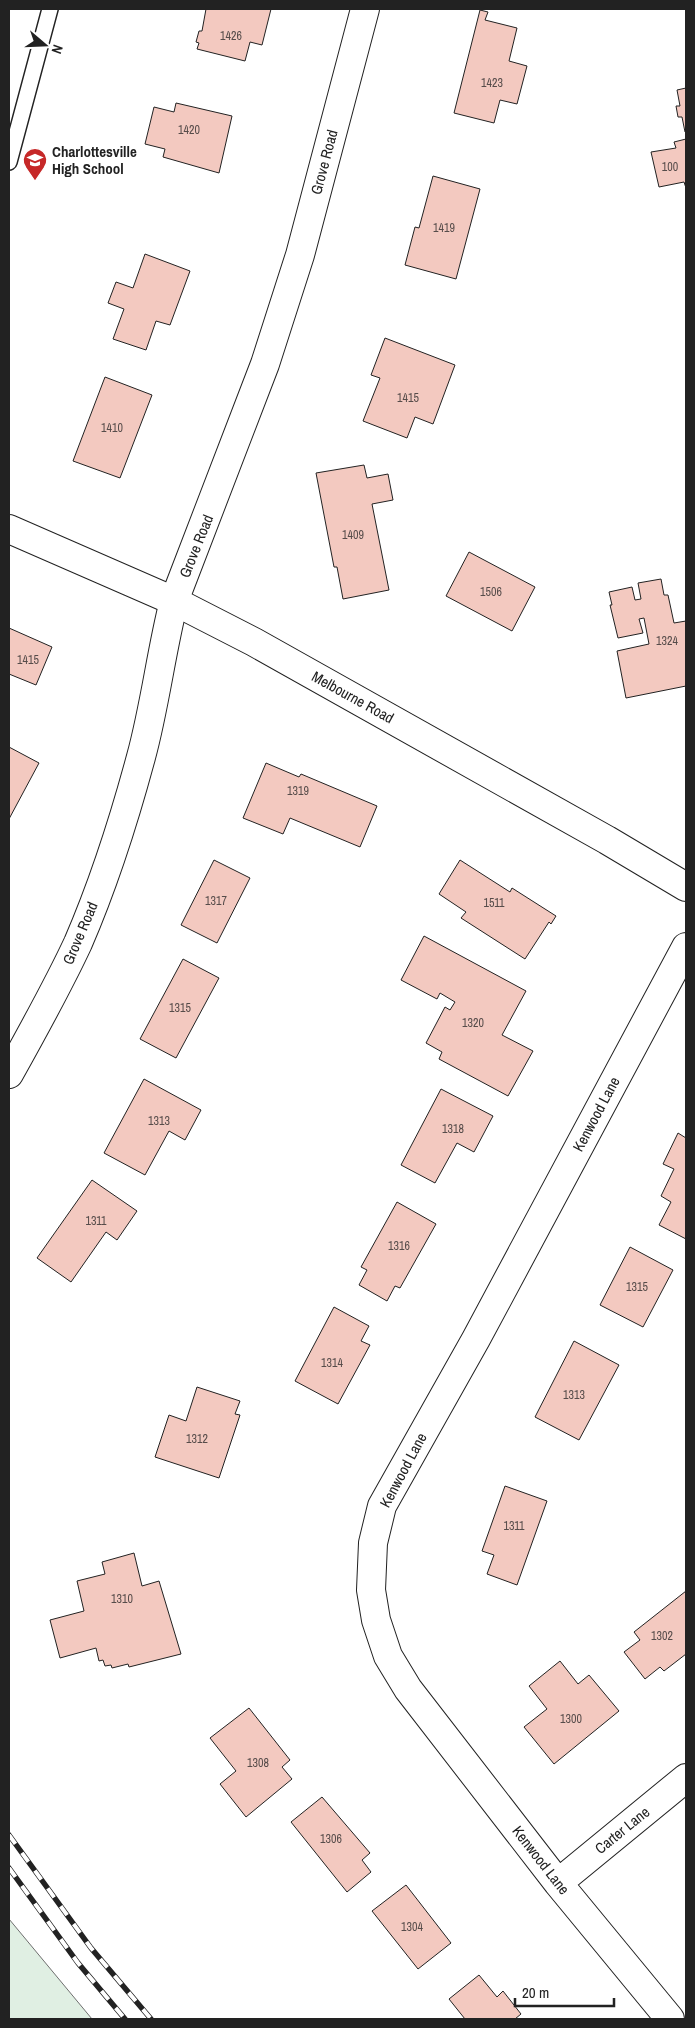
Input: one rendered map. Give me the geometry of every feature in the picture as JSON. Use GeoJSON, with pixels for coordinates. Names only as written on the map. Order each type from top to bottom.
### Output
{"type":"FeatureCollection","features":[{"type":"Feature","properties":{"kind":"street","name":"Grove Road"},"geometry":{"type":"LineString","coordinates":[[9,1074],[78,943],[111,859],[141,755],[160,656],[174,601],[265,364],[300,255],[365,9]]}},
{"type":"Feature","properties":{"kind":"street","name":"Melbourne Road"},"geometry":{"type":"LineString","coordinates":[[9,529],[72,554],[174,601],[254,642],[607,840],[686,887]]}},
{"type":"Feature","properties":{"kind":"street","name":"Kenwood Lane"},"geometry":{"type":"LineString","coordinates":[[670,2019],[558,1883],[408,1689],[388,1656],[376,1620],[371,1590],[373,1543],[382,1506],[476,1339],[686,947]]}},
{"type":"Feature","properties":{"kind":"street","name":"Carter Lane"},"geometry":{"type":"LineString","coordinates":[[558,1883],[686,1778]]}},
{"type":"Feature","properties":{"kind":"lane"},"geometry":{"type":"LineString","coordinates":[[9,162],[50,9]]}},
{"type":"Feature","properties":{"kind":"green space"},"geometry":{"type":"Polygon","coordinates":[[[9,1919],[92,2019],[9,2019],[9,1919]]]}},
{"type":"Feature","properties":{"kind":"building"},"geometry":{"type":"Polygon","coordinates":[[[206,9],[271,9],[262,45],[250,42],[245,61],[197,49],[199,43],[196,42],[199,31],[202,31],[206,9]]]}},
{"type":"Feature","properties":{"kind":"building"},"geometry":{"type":"Polygon","coordinates":[[[480,10],[488,12],[485,20],[517,28],[509,61],[527,66],[517,104],[500,100],[494,123],[454,113],[480,10]]]}},
{"type":"Feature","properties":{"kind":"building"},"geometry":{"type":"Polygon","coordinates":[[[686,88],[685,132],[682,117],[678,117],[676,106],[680,106],[677,90],[686,88]]]}},
{"type":"Feature","properties":{"kind":"building"},"geometry":{"type":"Polygon","coordinates":[[[176,103],[232,116],[219,173],[163,157],[165,149],[145,144],[154,107],[174,112],[176,103]]]}},
{"type":"Feature","properties":{"kind":"building"},"geometry":{"type":"Polygon","coordinates":[[[686,139],[686,188],[684,182],[659,187],[651,152],[676,148],[674,142],[686,139]]]}},
{"type":"Feature","properties":{"kind":"building"},"geometry":{"type":"Polygon","coordinates":[[[433,176],[480,189],[456,279],[405,265],[415,227],[419,228],[433,176]]]}},
{"type":"Feature","properties":{"kind":"building"},"geometry":{"type":"Polygon","coordinates":[[[145,254],[190,271],[170,325],[156,321],[146,350],[113,339],[124,309],[108,303],[116,282],[133,288],[145,254]]]}},
{"type":"Feature","properties":{"kind":"building"},"geometry":{"type":"Polygon","coordinates":[[[385,338],[455,365],[433,424],[415,417],[407,438],[363,421],[380,378],[371,375],[385,338]]]}},
{"type":"Feature","properties":{"kind":"building"},"geometry":{"type":"Polygon","coordinates":[[[105,377],[152,395],[120,478],[73,461],[105,377]]]}},
{"type":"Feature","properties":{"kind":"building"},"geometry":{"type":"Polygon","coordinates":[[[364,465],[367,478],[388,474],[393,500],[372,504],[389,590],[343,599],[337,567],[334,567],[316,473],[364,465]]]}},
{"type":"Feature","properties":{"kind":"building"},"geometry":{"type":"Polygon","coordinates":[[[469,552],[535,587],[512,631],[446,596],[469,552]]]}},
{"type":"Feature","properties":{"kind":"building"},"geometry":{"type":"Polygon","coordinates":[[[661,579],[664,595],[668,595],[674,623],[686,621],[686,686],[626,698],[617,651],[649,644],[644,618],[639,619],[643,633],[618,638],[610,605],[612,605],[609,592],[632,587],[635,600],[641,599],[638,583],[661,579]]]}},
{"type":"Feature","properties":{"kind":"building"},"geometry":{"type":"Polygon","coordinates":[[[9,628],[52,647],[36,685],[9,674],[9,628]]]}},
{"type":"Feature","properties":{"kind":"building"},"geometry":{"type":"Polygon","coordinates":[[[9,747],[39,763],[9,819],[9,747]]]}},
{"type":"Feature","properties":{"kind":"building"},"geometry":{"type":"Polygon","coordinates":[[[266,763],[299,777],[301,774],[377,806],[360,847],[290,818],[283,834],[243,818],[266,763]]]}},
{"type":"Feature","properties":{"kind":"building"},"geometry":{"type":"Polygon","coordinates":[[[214,860],[250,878],[217,943],[181,925],[214,860]]]}},
{"type":"Feature","properties":{"kind":"building"},"geometry":{"type":"Polygon","coordinates":[[[460,860],[510,892],[512,888],[556,916],[551,924],[549,922],[525,959],[461,918],[466,912],[439,894],[460,860]]]}},
{"type":"Feature","properties":{"kind":"building"},"geometry":{"type":"Polygon","coordinates":[[[424,936],[526,991],[502,1035],[533,1051],[508,1096],[439,1059],[442,1052],[426,1043],[445,1007],[450,1010],[455,1002],[440,993],[437,999],[401,980],[424,936]]]}},
{"type":"Feature","properties":{"kind":"building"},"geometry":{"type":"Polygon","coordinates":[[[183,959],[219,978],[176,1058],[140,1039],[183,959]]]}},
{"type":"Feature","properties":{"kind":"building"},"geometry":{"type":"Polygon","coordinates":[[[144,1079],[201,1110],[185,1140],[169,1131],[145,1175],[104,1153],[144,1079]]]}},
{"type":"Feature","properties":{"kind":"building"},"geometry":{"type":"Polygon","coordinates":[[[441,1089],[493,1116],[474,1152],[457,1143],[435,1183],[401,1165],[441,1089]]]}},
{"type":"Feature","properties":{"kind":"building"},"geometry":{"type":"Polygon","coordinates":[[[678,1133],[686,1138],[686,1239],[659,1225],[671,1202],[661,1196],[674,1169],[663,1164],[678,1133]]]}},
{"type":"Feature","properties":{"kind":"building"},"geometry":{"type":"Polygon","coordinates":[[[92,1180],[137,1211],[117,1240],[106,1232],[71,1282],[37,1258],[92,1180]]]}},
{"type":"Feature","properties":{"kind":"building"},"geometry":{"type":"Polygon","coordinates":[[[397,1202],[436,1224],[400,1288],[395,1286],[387,1301],[359,1285],[367,1270],[361,1267],[397,1202]]]}},
{"type":"Feature","properties":{"kind":"building"},"geometry":{"type":"Polygon","coordinates":[[[630,1247],[673,1270],[643,1327],[600,1305],[630,1247]]]}},
{"type":"Feature","properties":{"kind":"building"},"geometry":{"type":"Polygon","coordinates":[[[334,1307],[369,1326],[361,1341],[370,1345],[338,1404],[295,1381],[334,1307]]]}},
{"type":"Feature","properties":{"kind":"building"},"geometry":{"type":"Polygon","coordinates":[[[574,1341],[619,1365],[579,1440],[535,1417],[574,1341]]]}},
{"type":"Feature","properties":{"kind":"building"},"geometry":{"type":"Polygon","coordinates":[[[197,1387],[240,1401],[235,1414],[240,1415],[219,1478],[155,1457],[169,1415],[186,1421],[197,1387]]]}},
{"type":"Feature","properties":{"kind":"building"},"geometry":{"type":"Polygon","coordinates":[[[505,1486],[547,1501],[517,1585],[487,1574],[494,1555],[482,1551],[505,1486]]]}},
{"type":"Feature","properties":{"kind":"building"},"geometry":{"type":"Polygon","coordinates":[[[134,1553],[142,1586],[159,1581],[181,1654],[129,1667],[128,1664],[112,1668],[111,1665],[105,1666],[103,1660],[99,1661],[96,1648],[60,1658],[50,1620],[84,1611],[77,1581],[105,1574],[102,1562],[134,1553]]]}},
{"type":"Feature","properties":{"kind":"building"},"geometry":{"type":"Polygon","coordinates":[[[686,1591],[686,1654],[664,1671],[660,1667],[645,1679],[624,1652],[640,1640],[634,1632],[686,1591]]]}},
{"type":"Feature","properties":{"kind":"building"},"geometry":{"type":"Polygon","coordinates":[[[560,1661],[578,1684],[589,1675],[619,1711],[554,1764],[524,1727],[547,1709],[529,1686],[560,1661]]]}},
{"type":"Feature","properties":{"kind":"building"},"geometry":{"type":"Polygon","coordinates":[[[249,1708],[290,1760],[282,1767],[292,1779],[246,1817],[220,1784],[236,1771],[210,1738],[249,1708]]]}},
{"type":"Feature","properties":{"kind":"building"},"geometry":{"type":"Polygon","coordinates":[[[322,1797],[370,1853],[362,1860],[371,1872],[347,1892],[291,1822],[322,1797]]]}},
{"type":"Feature","properties":{"kind":"building"},"geometry":{"type":"Polygon","coordinates":[[[406,1885],[451,1943],[418,1969],[372,1911],[406,1885]]]}},
{"type":"Feature","properties":{"kind":"building"},"geometry":{"type":"Polygon","coordinates":[[[479,1975],[497,1997],[503,1991],[521,2014],[515,2019],[465,2019],[449,1999],[479,1975]]]}},
{"type":"Feature","properties":{"kind":"railway"},"geometry":{"type":"LineString","coordinates":[[9,1835],[91,1948],[151,2019]]}},
{"type":"Feature","properties":{"kind":"railway"},"geometry":{"type":"LineString","coordinates":[[9,1868],[78,1963],[125,2019]]}},
{"type":"Feature","properties":{"kind":"place","name":"Charlottesville High School"},"geometry":{"type":"Point","coordinates":[35,181]}}]}
